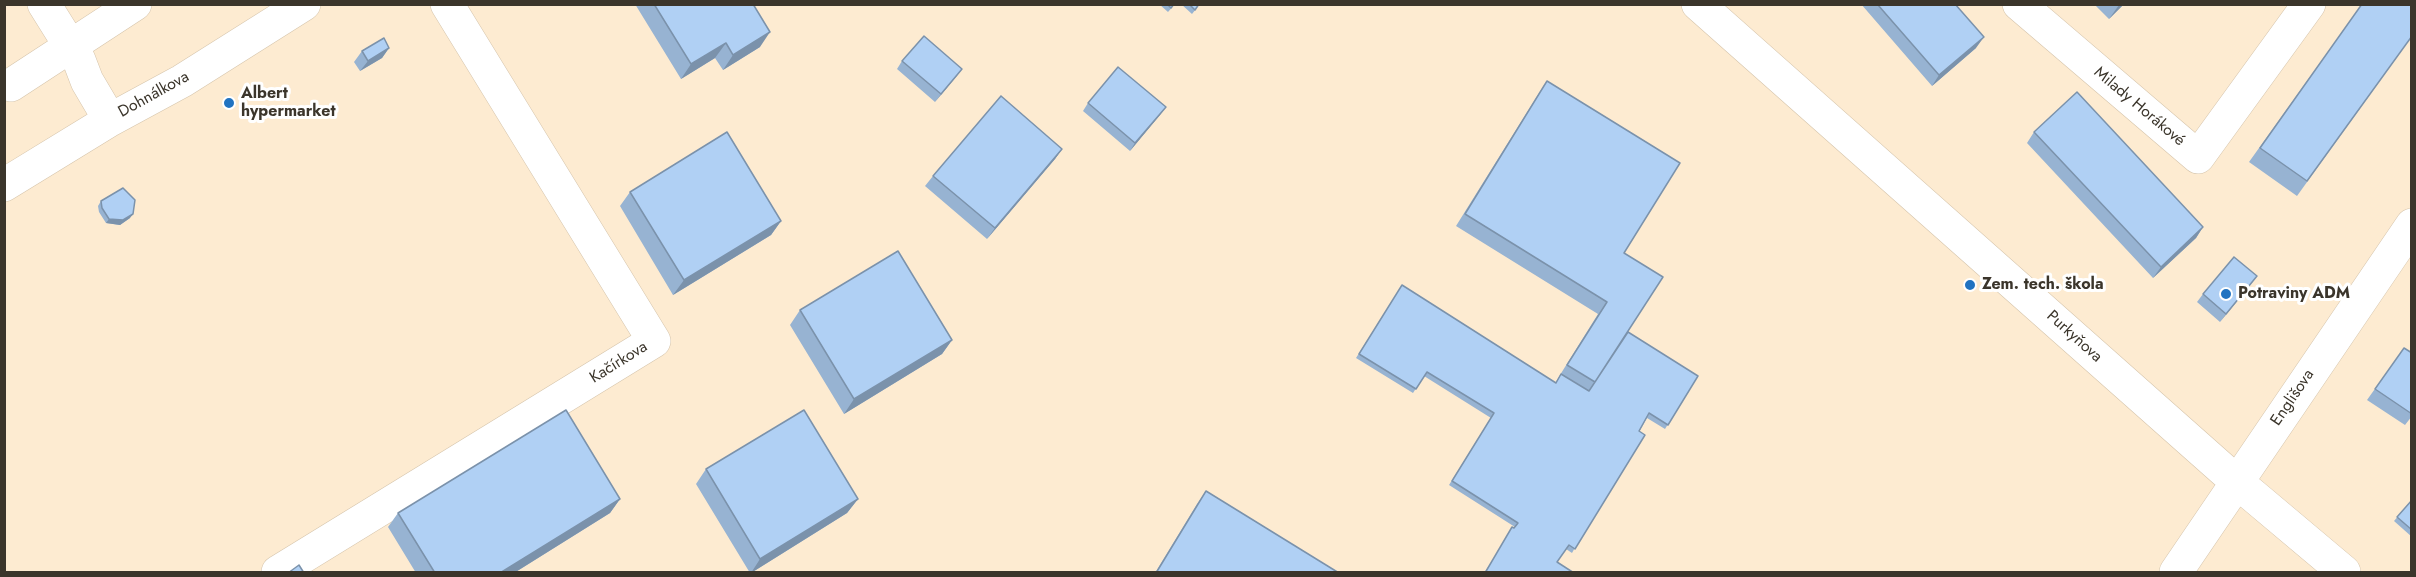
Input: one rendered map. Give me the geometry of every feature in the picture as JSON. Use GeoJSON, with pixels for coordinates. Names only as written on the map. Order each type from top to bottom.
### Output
{"type":"FeatureCollection","features":[{"type":"Feature","properties":{"kind":"street"},"geometry":{"type":"LineString","coordinates":[[44,4],[70,45],[110,120]]}},
{"type":"Feature","properties":{"kind":"street"},"geometry":{"type":"LineString","coordinates":[[11,85],[135,4]]}},
{"type":"Feature","properties":{"kind":"street","name":"Dohnálkova"},"geometry":{"type":"LineString","coordinates":[[4,185],[110,120],[182,81],[304,4]]}},
{"type":"Feature","properties":{"kind":"street","name":"Kačírkova"},"geometry":{"type":"LineString","coordinates":[[278,573],[654,341],[447,4]]}},
{"type":"Feature","properties":{"kind":"street","name":"Purkyňova"},"geometry":{"type":"LineString","coordinates":[[1698,4],[2237,482],[2344,573]]}},
{"type":"Feature","properties":{"kind":"street","name":"Milady Horákové"},"geometry":{"type":"LineString","coordinates":[[2019,4],[2198,157],[2309,4]]}},
{"type":"Feature","properties":{"kind":"street","name":"Englišova"},"geometry":{"type":"LineString","coordinates":[[2176,573],[2412,225]]}},
{"type":"Feature","properties":{"kind":"building"},"geometry":{"type":"Polygon","coordinates":[[[654,4],[753,4],[770,32],[733,55],[726,43],[691,64],[654,4]]]}},
{"type":"Feature","properties":{"kind":"building"},"geometry":{"type":"Polygon","coordinates":[[[1189,4],[1199,4],[1195,10],[1189,4]]]}},
{"type":"Feature","properties":{"kind":"building"},"geometry":{"type":"Polygon","coordinates":[[[1879,4],[1955,4],[1984,37],[1939,75],[1879,4]]]}},
{"type":"Feature","properties":{"kind":"building"},"geometry":{"type":"Polygon","coordinates":[[[2362,4],[2412,4],[2412,36],[2307,181],[2260,148],[2362,4]]]}},
{"type":"Feature","properties":{"kind":"building"},"geometry":{"type":"Polygon","coordinates":[[[924,36],[962,69],[941,94],[902,61],[924,36]]]}},
{"type":"Feature","properties":{"kind":"building"},"geometry":{"type":"Polygon","coordinates":[[[384,38],[389,48],[368,61],[362,51],[384,38]]]}},
{"type":"Feature","properties":{"kind":"building"},"geometry":{"type":"Polygon","coordinates":[[[1118,67],[1166,107],[1135,143],[1088,103],[1118,67]]]}},
{"type":"Feature","properties":{"kind":"building"},"geometry":{"type":"Polygon","coordinates":[[[1547,81],[1680,163],[1624,253],[1663,277],[1595,382],[1567,365],[1607,302],[1465,214],[1547,81]]]}},
{"type":"Feature","properties":{"kind":"building"},"geometry":{"type":"Polygon","coordinates":[[[2077,92],[2203,227],[2161,267],[2034,132],[2077,92]]]}},
{"type":"Feature","properties":{"kind":"building"},"geometry":{"type":"Polygon","coordinates":[[[1001,96],[1062,149],[995,228],[933,176],[1001,96]]]}},
{"type":"Feature","properties":{"kind":"building"},"geometry":{"type":"Polygon","coordinates":[[[727,132],[781,221],[684,280],[630,192],[727,132]]]}},
{"type":"Feature","properties":{"kind":"building"},"geometry":{"type":"Polygon","coordinates":[[[123,188],[135,200],[133,214],[123,220],[109,219],[102,208],[101,201],[123,188]]]}},
{"type":"Feature","properties":{"kind":"building"},"geometry":{"type":"Polygon","coordinates":[[[898,251],[952,340],[854,399],[800,310],[898,251]]]}},
{"type":"Feature","properties":{"kind":"building"},"geometry":{"type":"Polygon","coordinates":[[[2234,257],[2257,276],[2226,314],[2203,294],[2234,257]]]}},
{"type":"Feature","properties":{"kind":"building"},"geometry":{"type":"Polygon","coordinates":[[[1402,285],[1556,383],[1561,374],[1589,391],[1628,332],[1698,376],[1668,425],[1649,413],[1639,431],[1645,435],[1575,549],[1569,545],[1557,562],[1574,573],[1485,573],[1512,527],[1514,528],[1518,523],[1452,481],[1494,413],[1427,372],[1416,389],[1359,354],[1402,285]]]}},
{"type":"Feature","properties":{"kind":"building"},"geometry":{"type":"Polygon","coordinates":[[[2404,348],[2412,353],[2412,414],[2375,389],[2404,348]]]}},
{"type":"Feature","properties":{"kind":"building"},"geometry":{"type":"Polygon","coordinates":[[[566,410],[620,499],[500,573],[435,573],[398,513],[566,410]]]}},
{"type":"Feature","properties":{"kind":"building"},"geometry":{"type":"Polygon","coordinates":[[[804,410],[858,499],[760,559],[706,469],[804,410]]]}},
{"type":"Feature","properties":{"kind":"building"},"geometry":{"type":"Polygon","coordinates":[[[1206,491],[1339,573],[1156,573],[1206,491]]]}},
{"type":"Feature","properties":{"kind":"building"},"geometry":{"type":"Polygon","coordinates":[[[2412,500],[2412,530],[2397,517],[2412,500]]]}},
{"type":"Feature","properties":{"kind":"building"},"geometry":{"type":"Polygon","coordinates":[[[299,565],[304,573],[288,573],[299,565]]]}},
{"type":"Feature","properties":{"kind":"place","name":"Albert hypermarket"},"geometry":{"type":"Point","coordinates":[229,103]}},
{"type":"Feature","properties":{"kind":"place","name":"Zem. tech. škola"},"geometry":{"type":"Point","coordinates":[1970,285]}},
{"type":"Feature","properties":{"kind":"place","name":"Potraviny ADM"},"geometry":{"type":"Point","coordinates":[2226,294]}}]}
